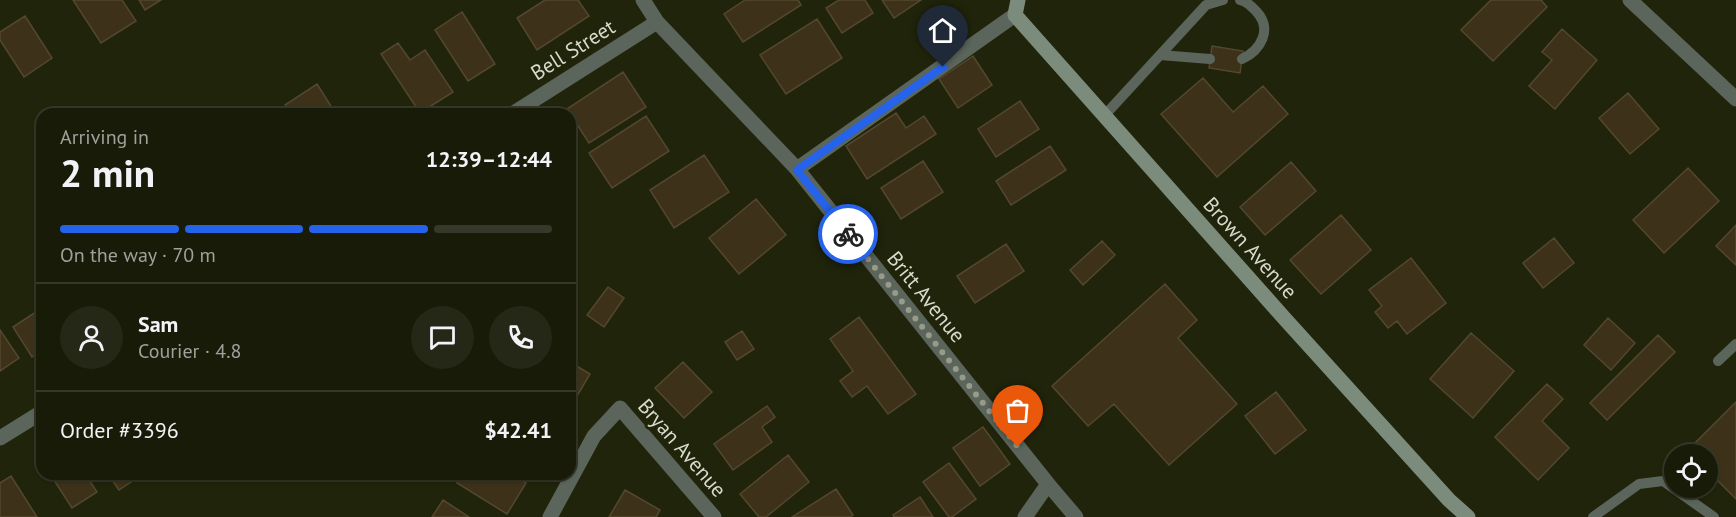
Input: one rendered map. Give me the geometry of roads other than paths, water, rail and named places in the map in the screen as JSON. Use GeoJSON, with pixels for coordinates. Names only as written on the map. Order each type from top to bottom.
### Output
{"type":"FeatureCollection","features":[{"type":"Feature","properties":{"kind":"street","name":"Britt Avenue"},"geometry":{"type":"LineString","coordinates":[[643,0],[657,22],[797,170],[1076,517]]}},
{"type":"Feature","properties":{"kind":"street"},"geometry":{"type":"LineString","coordinates":[[1630,0],[1736,99]]}},
{"type":"Feature","properties":{"kind":"street"},"geometry":{"type":"LineString","coordinates":[[797,170],[1017,8]]}},
{"type":"Feature","properties":{"kind":"street","name":"Brown Avenue"},"geometry":{"type":"LineString","coordinates":[[1017,8],[1104,116],[1449,500],[1468,517]]}},
{"type":"Feature","properties":{"kind":"street","name":"Bell Street"},"geometry":{"type":"LineString","coordinates":[[521,108],[657,22]]}},
{"type":"Feature","properties":{"kind":"street","name":"Bryan Avenue"},"geometry":{"type":"LineString","coordinates":[[576,469],[594,436],[620,408],[714,517]]}},
{"type":"Feature","properties":{"kind":"street"},"geometry":{"type":"LineString","coordinates":[[0,438],[36,416]]}},
{"type":"Feature","properties":{"kind":"street","name":"Bryan Avenue"},"geometry":{"type":"LineString","coordinates":[[550,517],[570,480]]}},
{"type":"Feature","properties":{"kind":"street"},"geometry":{"type":"LineString","coordinates":[[1025,517],[1048,484]]}},
{"type":"Feature","properties":{"kind":"lane"},"geometry":{"type":"LineString","coordinates":[[1104,116],[1206,5],[1223,0]]}},
{"type":"Feature","properties":{"kind":"lane"},"geometry":{"type":"LineString","coordinates":[[1240,0],[1247,2],[1260,16],[1265,29],[1262,42],[1254,53],[1242,59]]}},
{"type":"Feature","properties":{"kind":"lane"},"geometry":{"type":"LineString","coordinates":[[1160,55],[1210,59]]}},
{"type":"Feature","properties":{"kind":"lane"},"geometry":{"type":"LineString","coordinates":[[1718,361],[1736,344]]}},
{"type":"Feature","properties":{"kind":"lane"},"geometry":{"type":"LineString","coordinates":[[1593,517],[1639,484],[1663,481],[1714,517]]}}]}
